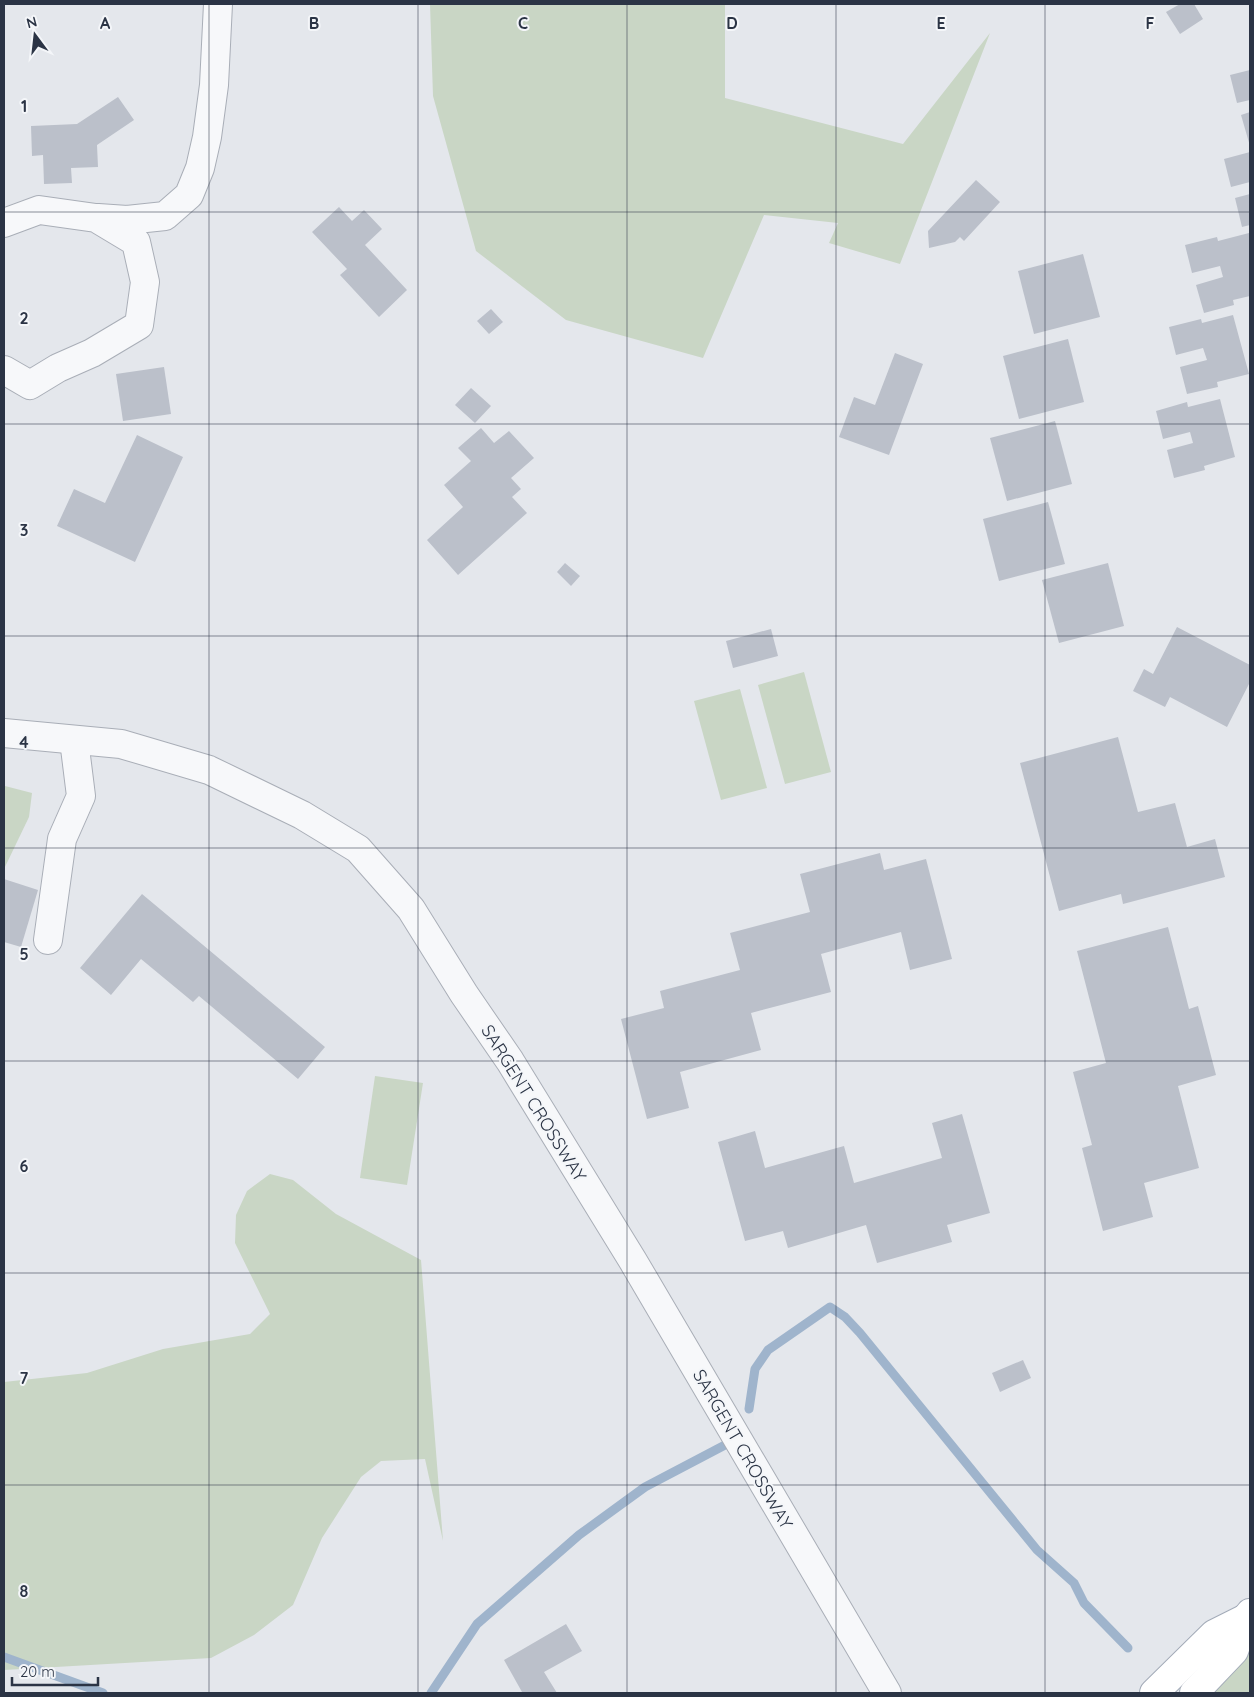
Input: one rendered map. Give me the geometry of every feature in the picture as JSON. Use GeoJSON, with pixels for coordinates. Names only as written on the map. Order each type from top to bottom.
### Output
{"type":"FeatureCollection","features":[{"type":"Feature","properties":{"kind":"main road"},"geometry":{"type":"LineString","coordinates":[[1154,1693],[1214,1634],[1248,1616]]}},
{"type":"Feature","properties":{"kind":"main road"},"geometry":{"type":"LineString","coordinates":[[1194,1693],[1234,1651],[1248,1616]]}},
{"type":"Feature","properties":{"kind":"street"},"geometry":{"type":"LineString","coordinates":[[4,223],[39,210],[126,220],[165,216],[189,195],[200,168],[207,137],[214,85],[218,4]]}},
{"type":"Feature","properties":{"kind":"street"},"geometry":{"type":"LineString","coordinates":[[4,370],[30,385],[58,368],[92,353],[139,325],[145,282],[136,242],[96,218]]}},
{"type":"Feature","properties":{"kind":"street","name":"SARGENT CROSSWAY"},"geometry":{"type":"LineString","coordinates":[[4,733],[121,744],[209,770],[302,815],[358,849],[411,909],[464,995],[510,1061],[633,1260],[887,1693]]}},
{"type":"Feature","properties":{"kind":"street"},"geometry":{"type":"LineString","coordinates":[[48,940],[62,839],[81,796],[74,740]]}},
{"type":"Feature","properties":{"kind":"green space"},"geometry":{"type":"Polygon","coordinates":[[[430,4],[725,4],[725,98],[903,144],[990,33],[900,264],[829,243],[838,223],[764,215],[703,358],[566,320],[476,251],[433,96],[430,4]]]}},
{"type":"Feature","properties":{"kind":"green space"},"geometry":{"type":"Polygon","coordinates":[[[804,672],[831,772],[785,784],[758,685],[804,672]]]}},
{"type":"Feature","properties":{"kind":"green space"},"geometry":{"type":"Polygon","coordinates":[[[740,689],[767,788],[721,800],[694,701],[740,689]]]}},
{"type":"Feature","properties":{"kind":"green space"},"geometry":{"type":"Polygon","coordinates":[[[5,786],[32,793],[29,817],[4,869],[5,786]]]}},
{"type":"Feature","properties":{"kind":"green space"},"geometry":{"type":"Polygon","coordinates":[[[375,1076],[423,1083],[407,1185],[360,1178],[375,1076]]]}},
{"type":"Feature","properties":{"kind":"green space"},"geometry":{"type":"Polygon","coordinates":[[[270,1174],[293,1180],[336,1214],[421,1260],[443,1541],[425,1459],[381,1461],[361,1477],[322,1538],[293,1605],[254,1635],[211,1658],[4,1670],[4,1382],[87,1373],[163,1349],[250,1334],[270,1314],[235,1243],[236,1215],[247,1191],[270,1174]]]}},
{"type":"Feature","properties":{"kind":"green space"},"geometry":{"type":"Polygon","coordinates":[[[1250,1648],[1250,1693],[1209,1693],[1250,1648]]]}},
{"type":"Feature","properties":{"kind":"building"},"geometry":{"type":"Polygon","coordinates":[[[1180,4],[1194,4],[1203,19],[1180,34],[1166,12],[1180,4]]]}},
{"type":"Feature","properties":{"kind":"building"},"geometry":{"type":"Polygon","coordinates":[[[1250,70],[1250,100],[1237,103],[1230,75],[1250,70]]]}},
{"type":"Feature","properties":{"kind":"building"},"geometry":{"type":"Polygon","coordinates":[[[118,97],[134,120],[97,145],[98,167],[71,168],[72,183],[44,184],[43,155],[32,156],[31,126],[77,124],[118,97]]]}},
{"type":"Feature","properties":{"kind":"building"},"geometry":{"type":"Polygon","coordinates":[[[1250,112],[1250,146],[1241,115],[1250,112]]]}},
{"type":"Feature","properties":{"kind":"building"},"geometry":{"type":"Polygon","coordinates":[[[1250,152],[1250,182],[1231,187],[1224,159],[1250,152]]]}},
{"type":"Feature","properties":{"kind":"building"},"geometry":{"type":"Polygon","coordinates":[[[976,180],[1000,202],[964,241],[960,237],[955,242],[929,248],[928,231],[976,180]]]}},
{"type":"Feature","properties":{"kind":"building"},"geometry":{"type":"Polygon","coordinates":[[[1250,194],[1250,225],[1242,227],[1235,198],[1250,194]]]}},
{"type":"Feature","properties":{"kind":"building"},"geometry":{"type":"Polygon","coordinates":[[[339,207],[352,221],[364,210],[382,229],[365,245],[407,290],[379,317],[340,275],[347,269],[312,232],[339,207]]]}},
{"type":"Feature","properties":{"kind":"building"},"geometry":{"type":"Polygon","coordinates":[[[1249,233],[1250,296],[1233,300],[1234,305],[1204,313],[1196,285],[1223,277],[1220,266],[1192,273],[1185,245],[1217,237],[1218,241],[1249,233]]]}},
{"type":"Feature","properties":{"kind":"building"},"geometry":{"type":"Polygon","coordinates":[[[1083,254],[1100,317],[1034,334],[1018,271],[1083,254]]]}},
{"type":"Feature","properties":{"kind":"building"},"geometry":{"type":"Polygon","coordinates":[[[491,309],[503,322],[489,334],[477,321],[491,309]]]}},
{"type":"Feature","properties":{"kind":"building"},"geometry":{"type":"Polygon","coordinates":[[[1233,315],[1249,374],[1217,382],[1218,387],[1187,394],[1180,367],[1207,360],[1203,348],[1176,355],[1169,327],[1201,319],[1202,323],[1233,315]]]}},
{"type":"Feature","properties":{"kind":"building"},"geometry":{"type":"Polygon","coordinates":[[[1068,339],[1084,402],[1019,419],[1003,356],[1068,339]]]}},
{"type":"Feature","properties":{"kind":"building"},"geometry":{"type":"Polygon","coordinates":[[[895,353],[923,364],[889,455],[839,437],[854,397],[875,405],[895,353]]]}},
{"type":"Feature","properties":{"kind":"building"},"geometry":{"type":"Polygon","coordinates":[[[164,367],[171,414],[123,421],[116,374],[164,367]]]}},
{"type":"Feature","properties":{"kind":"building"},"geometry":{"type":"Polygon","coordinates":[[[471,388],[491,406],[475,423],[455,405],[471,388]]]}},
{"type":"Feature","properties":{"kind":"building"},"geometry":{"type":"Polygon","coordinates":[[[1220,399],[1235,457],[1204,466],[1205,470],[1174,478],[1167,450],[1193,443],[1190,432],[1163,439],[1156,411],[1187,402],[1188,407],[1220,399]]]}},
{"type":"Feature","properties":{"kind":"building"},"geometry":{"type":"Polygon","coordinates":[[[1055,421],[1072,484],[1007,501],[990,438],[1055,421]]]}},
{"type":"Feature","properties":{"kind":"building"},"geometry":{"type":"Polygon","coordinates":[[[481,428],[494,443],[509,431],[534,458],[511,478],[521,489],[512,497],[527,513],[458,575],[427,540],[463,507],[444,485],[471,461],[458,448],[481,428]]]}},
{"type":"Feature","properties":{"kind":"building"},"geometry":{"type":"Polygon","coordinates":[[[137,435],[183,457],[135,562],[57,526],[74,489],[105,503],[137,435]]]}},
{"type":"Feature","properties":{"kind":"building"},"geometry":{"type":"Polygon","coordinates":[[[1048,502],[1065,564],[999,581],[983,519],[1048,502]]]}},
{"type":"Feature","properties":{"kind":"building"},"geometry":{"type":"Polygon","coordinates":[[[565,563],[580,576],[571,586],[557,572],[565,563]]]}},
{"type":"Feature","properties":{"kind":"building"},"geometry":{"type":"Polygon","coordinates":[[[1108,563],[1124,626],[1059,643],[1042,580],[1108,563]]]}},
{"type":"Feature","properties":{"kind":"building"},"geometry":{"type":"Polygon","coordinates":[[[1177,627],[1250,665],[1250,682],[1227,727],[1170,697],[1165,707],[1133,691],[1144,669],[1153,674],[1177,627]]]}},
{"type":"Feature","properties":{"kind":"building"},"geometry":{"type":"Polygon","coordinates":[[[771,629],[778,656],[733,668],[726,641],[771,629]]]}},
{"type":"Feature","properties":{"kind":"building"},"geometry":{"type":"Polygon","coordinates":[[[1118,737],[1138,812],[1175,803],[1187,847],[1215,839],[1225,877],[1123,904],[1121,894],[1059,911],[1020,763],[1118,737]]]}},
{"type":"Feature","properties":{"kind":"building"},"geometry":{"type":"Polygon","coordinates":[[[880,853],[884,870],[926,859],[952,959],[910,970],[901,932],[821,954],[831,992],[751,1013],[761,1050],[680,1072],[689,1108],[647,1119],[621,1019],[664,1008],[660,991],[740,970],[730,933],[810,912],[800,874],[880,853]]]}},
{"type":"Feature","properties":{"kind":"building"},"geometry":{"type":"Polygon","coordinates":[[[4,879],[38,890],[21,947],[4,942],[4,879]]]}},
{"type":"Feature","properties":{"kind":"building"},"geometry":{"type":"Polygon","coordinates":[[[142,894],[325,1047],[298,1079],[199,996],[193,1002],[141,959],[111,995],[80,968],[142,894]]]}},
{"type":"Feature","properties":{"kind":"building"},"geometry":{"type":"Polygon","coordinates":[[[1168,927],[1189,1009],[1198,1006],[1216,1075],[1178,1086],[1199,1168],[1144,1183],[1153,1217],[1103,1231],[1082,1148],[1092,1145],[1073,1072],[1106,1063],[1077,951],[1168,927]]]}},
{"type":"Feature","properties":{"kind":"building"},"geometry":{"type":"Polygon","coordinates":[[[962,1114],[990,1213],[947,1225],[952,1242],[877,1263],[866,1225],[788,1248],[783,1231],[745,1241],[718,1142],[755,1131],[765,1168],[844,1146],[854,1183],[942,1158],[932,1123],[962,1114]]]}},
{"type":"Feature","properties":{"kind":"building"},"geometry":{"type":"Polygon","coordinates":[[[1023,1360],[1031,1378],[1000,1392],[992,1373],[1023,1360]]]}},
{"type":"Feature","properties":{"kind":"building"},"geometry":{"type":"Polygon","coordinates":[[[566,1624],[582,1651],[544,1672],[557,1693],[520,1693],[522,1692],[504,1660],[566,1624]]]}},
{"type":"Feature","properties":{"kind":"waterway"},"geometry":{"type":"LineString","coordinates":[[749,1409],[755,1369],[768,1350],[830,1307],[845,1317],[860,1333],[1037,1550],[1074,1583],[1084,1603],[1128,1648]]}},
{"type":"Feature","properties":{"kind":"waterway"},"geometry":{"type":"LineString","coordinates":[[431,1693],[477,1624],[579,1535],[645,1487],[725,1445]]}},
{"type":"Feature","properties":{"kind":"waterway"},"geometry":{"type":"LineString","coordinates":[[4,1657],[103,1693]]}}]}
